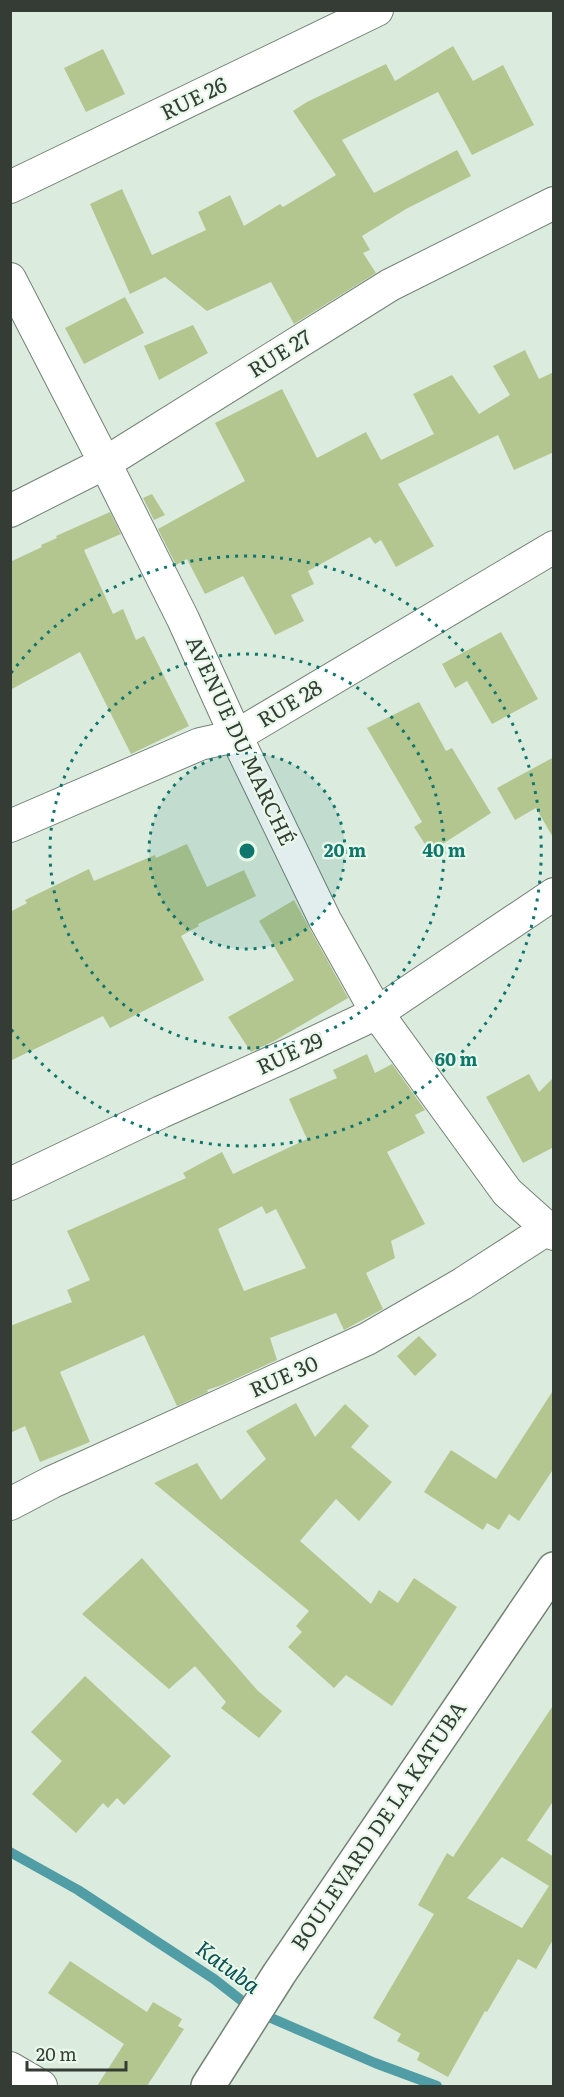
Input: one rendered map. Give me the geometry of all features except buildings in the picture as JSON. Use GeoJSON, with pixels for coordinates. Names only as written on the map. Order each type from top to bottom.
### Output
{"type":"FeatureCollection","features":[{"type":"Feature","properties":{"kind":"street","name":"RUE 26"},"geometry":{"type":"LineString","coordinates":[[10,187],[377,10]]}},
{"type":"Feature","properties":{"kind":"street","name":"RUE 27"},"geometry":{"type":"LineString","coordinates":[[10,511],[105,463],[390,285],[554,203]]}},
{"type":"Feature","properties":{"kind":"street","name":"AVENUE DU MARCHÉ"},"geometry":{"type":"LineString","coordinates":[[10,279],[183,619],[236,736],[325,920],[377,1013],[507,1192],[550,1231]]}},
{"type":"Feature","properties":{"kind":"street","name":"RUE 28"},"geometry":{"type":"LineString","coordinates":[[10,826],[200,744],[236,736],[554,547]]}},
{"type":"Feature","properties":{"kind":"street","name":"RUE 29"},"geometry":{"type":"LineString","coordinates":[[10,1184],[377,1013],[554,894]]}},
{"type":"Feature","properties":{"kind":"street","name":"RUE 30"},"geometry":{"type":"LineString","coordinates":[[10,1504],[52,1482],[367,1339],[550,1231]]}},
{"type":"Feature","properties":{"kind":"street","name":"BOULEVARD DE LA KATUBA"},"geometry":{"type":"LineString","coordinates":[[208,2086],[279,1974],[554,1569]]}},
{"type":"Feature","properties":{"kind":"street"},"geometry":{"type":"LineString","coordinates":[[10,2068],[41,2086]]}},
{"type":"Feature","properties":{"kind":"waterway","name":"Katuba"},"geometry":{"type":"LineString","coordinates":[[10,1852],[78,1890],[214,1979],[255,2011],[375,2063],[437,2086]]}}]}
